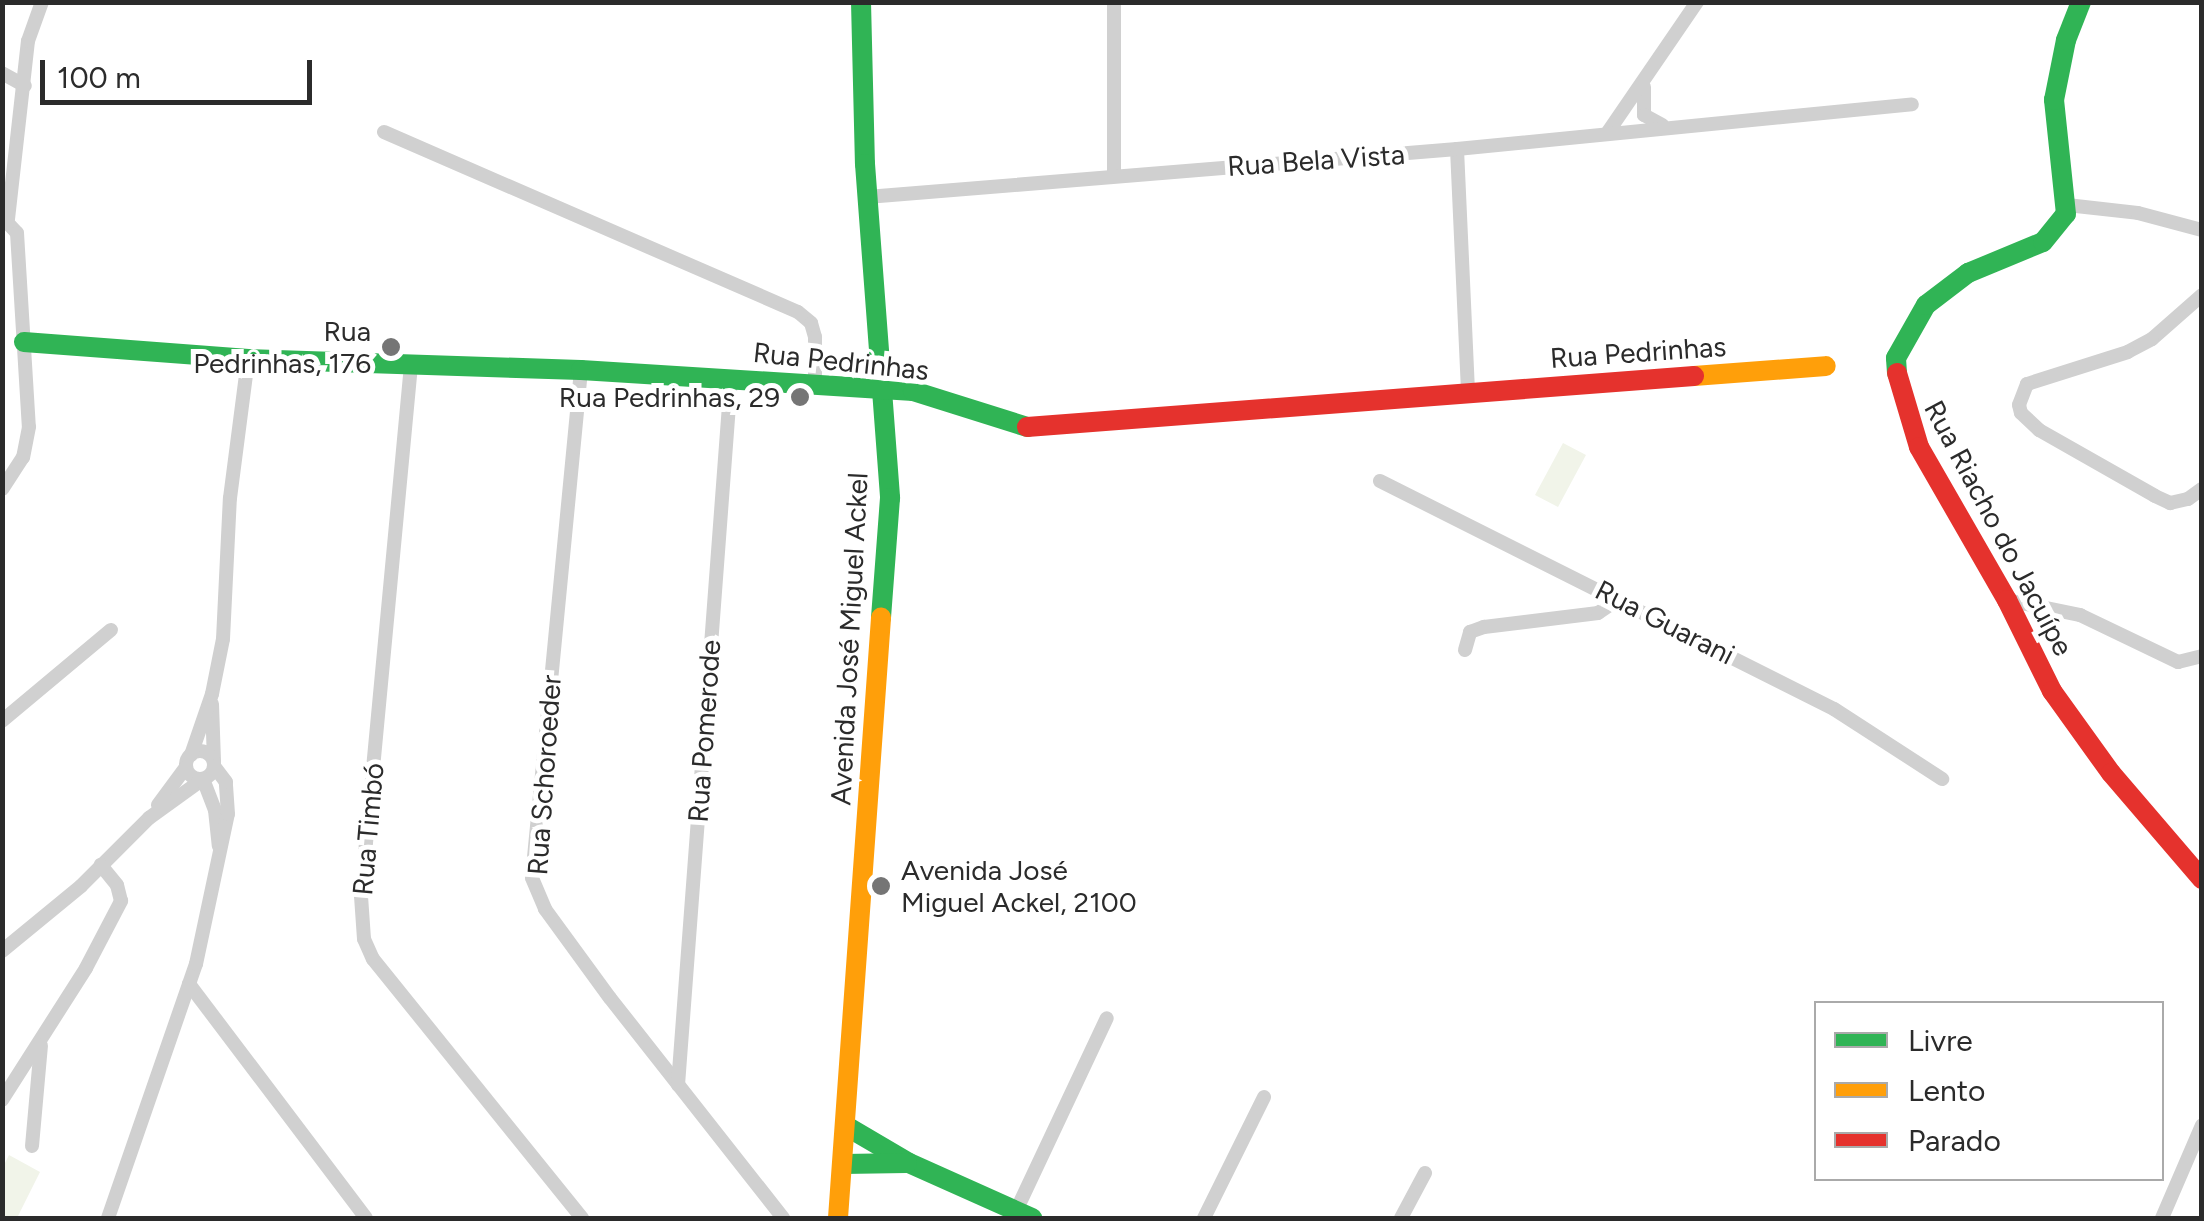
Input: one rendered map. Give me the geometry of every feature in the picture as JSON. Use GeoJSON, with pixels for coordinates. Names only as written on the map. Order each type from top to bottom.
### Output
{"type":"FeatureCollection","features":[{"type":"Feature","properties":{"kind":"street"},"geometry":{"type":"LineString","coordinates":[[2,489],[23,458],[29,427],[17,232],[6,218],[28,41],[42,2]]}},
{"type":"Feature","properties":{"kind":"street","name":"Avenida José Miguel Ackel"},"geometry":{"type":"LineString","coordinates":[[838,1218],[890,498],[867,197],[861,2]]}},
{"type":"Feature","properties":{"kind":"street"},"geometry":{"type":"LineString","coordinates":[[1114,2],[1114,175]]}},
{"type":"Feature","properties":{"kind":"street"},"geometry":{"type":"LineString","coordinates":[[1608,132],[1697,2]]}},
{"type":"Feature","properties":{"kind":"street"},"geometry":{"type":"LineString","coordinates":[[2080,2],[2066,40],[2054,100],[2057,155],[2067,205],[2138,213],[2202,230]]}},
{"type":"Feature","properties":{"kind":"street"},"geometry":{"type":"LineString","coordinates":[[2,73],[25,86]]}},
{"type":"Feature","properties":{"kind":"street"},"geometry":{"type":"LineString","coordinates":[[1644,84],[1644,115],[1668,126]]}},
{"type":"Feature","properties":{"kind":"street","name":"Rua Bela Vista"},"geometry":{"type":"LineString","coordinates":[[867,197],[1457,149],[1912,104]]}},
{"type":"Feature","properties":{"kind":"street"},"geometry":{"type":"LineString","coordinates":[[384,132],[798,312],[811,322],[815,337],[815,386]]}},
{"type":"Feature","properties":{"kind":"street"},"geometry":{"type":"LineString","coordinates":[[1457,149],[1468,392]]}},
{"type":"Feature","properties":{"kind":"street","name":"Rua Riacho do Jacuípe"},"geometry":{"type":"LineString","coordinates":[[2067,205],[2061,226],[2043,242],[1944,288],[1911,326],[1896,358],[1905,413],[1919,447],[2007,600],[2052,692],[2078,730],[2200,871]]}},
{"type":"Feature","properties":{"kind":"street"},"geometry":{"type":"LineString","coordinates":[[2202,295],[2152,339],[2128,352],[2028,384],[2019,398],[2021,413],[2039,430],[2170,502],[2188,499],[2202,488]]}},
{"type":"Feature","properties":{"kind":"street","name":"Rua Pedrinhas"},"geometry":{"type":"LineString","coordinates":[[24,342],[248,358],[580,370],[880,389],[926,394],[1025,428],[1826,366]]}},
{"type":"Feature","properties":{"kind":"street"},"geometry":{"type":"LineString","coordinates":[[149,818],[188,761],[212,694],[223,639],[230,498],[248,358]]}},
{"type":"Feature","properties":{"kind":"street","name":"Rua Timbó"},"geometry":{"type":"LineString","coordinates":[[410,365],[361,896],[364,939],[373,959],[582,1218]]}},
{"type":"Feature","properties":{"kind":"street","name":"Rua Schoroeder"},"geometry":{"type":"LineString","coordinates":[[580,370],[532,878],[545,909],[783,1218]]}},
{"type":"Feature","properties":{"kind":"street","name":"Rua Pomerode"},"geometry":{"type":"LineString","coordinates":[[678,1085],[731,378]]}},
{"type":"Feature","properties":{"kind":"street","name":"Rua Guarani"},"geometry":{"type":"LineString","coordinates":[[1380,482],[1834,709],[1942,780]]}},
{"type":"Feature","properties":{"kind":"street"},"geometry":{"type":"LineString","coordinates":[[1465,650],[1470,632],[1598,613],[1619,599]]}},
{"type":"Feature","properties":{"kind":"street"},"geometry":{"type":"LineString","coordinates":[[2007,600],[2080,615],[2178,662],[2202,656]]}},
{"type":"Feature","properties":{"kind":"street"},"geometry":{"type":"LineString","coordinates":[[2,721],[112,630]]}},
{"type":"Feature","properties":{"kind":"street"},"geometry":{"type":"LineString","coordinates":[[2,952],[149,818],[203,779],[214,763],[212,694]]}},
{"type":"Feature","properties":{"kind":"street"},"geometry":{"type":"LineString","coordinates":[[108,1218],[189,984],[220,853],[226,782],[204,752],[188,761]]}},
{"type":"Feature","properties":{"kind":"street"},"geometry":{"type":"LineString","coordinates":[[188,761],[190,775],[203,779]]}},
{"type":"Feature","properties":{"kind":"street"},"geometry":{"type":"LineString","coordinates":[[203,779],[214,810],[220,853]]}},
{"type":"Feature","properties":{"kind":"street"},"geometry":{"type":"LineString","coordinates":[[2,1100],[42,1039],[121,901],[116,885],[101,865]]}},
{"type":"Feature","properties":{"kind":"street"},"geometry":{"type":"LineString","coordinates":[[189,984],[366,1218]]}},
{"type":"Feature","properties":{"kind":"street"},"geometry":{"type":"LineString","coordinates":[[846,1126],[909,1163],[1024,1215],[1107,1018]]}},
{"type":"Feature","properties":{"kind":"street"},"geometry":{"type":"LineString","coordinates":[[32,1146],[42,1039]]}},
{"type":"Feature","properties":{"kind":"street"},"geometry":{"type":"LineString","coordinates":[[1204,1218],[1264,1097]]}},
{"type":"Feature","properties":{"kind":"street"},"geometry":{"type":"LineString","coordinates":[[2162,1218],[2202,1125]]}},
{"type":"Feature","properties":{"kind":"street"},"geometry":{"type":"LineString","coordinates":[[843,1164],[909,1163]]}},
{"type":"Feature","properties":{"kind":"street"},"geometry":{"type":"LineString","coordinates":[[1402,1218],[1425,1173]]}},
{"type":"Feature","properties":{"kind":"shaded area"},"geometry":{"type":"Polygon","coordinates":[[[1563,443],[1586,455],[1558,507],[1535,495],[1563,443]]]}},
{"type":"Feature","properties":{"kind":"shaded area"},"geometry":{"type":"Polygon","coordinates":[[[9,1155],[40,1172],[17,1218],[3,1218],[3,1167],[9,1155]]]}},
{"type":"Feature","properties":{"kind":"traffic: fast"},"geometry":{"type":"LineString","coordinates":[[861,2],[865,164],[890,498],[881,618]]}},
{"type":"Feature","properties":{"kind":"traffic: fast"},"geometry":{"type":"LineString","coordinates":[[1897,373],[1896,358],[1926,305],[1968,273],[2043,242],[2066,214],[2054,100],[2066,40],[2081,2]]}},
{"type":"Feature","properties":{"kind":"traffic: fast"},"geometry":{"type":"LineString","coordinates":[[24,342],[248,359],[581,370],[913,391],[1027,427]]}},
{"type":"Feature","properties":{"kind":"traffic: fast"},"geometry":{"type":"LineString","coordinates":[[846,1126],[909,1163],[1032,1218]]}},
{"type":"Feature","properties":{"kind":"traffic: fast"},"geometry":{"type":"LineString","coordinates":[[843,1164],[907,1163]]}},
{"type":"Feature","properties":{"kind":"traffic: slow"},"geometry":{"type":"LineString","coordinates":[[1694,376],[1826,366]]}},
{"type":"Feature","properties":{"kind":"traffic: slow"},"geometry":{"type":"LineString","coordinates":[[838,1218],[881,618]]}},
{"type":"Feature","properties":{"kind":"traffic: jam"},"geometry":{"type":"LineString","coordinates":[[1897,373],[1919,447],[2007,600],[2052,691],[2111,773],[2202,879]]}},
{"type":"Feature","properties":{"kind":"traffic: jam"},"geometry":{"type":"LineString","coordinates":[[1027,427],[1694,376]]}},
{"type":"Feature","properties":{"kind":"place","name":"Rua Pedrinhas, 176"},"geometry":{"type":"Point","coordinates":[391,347]}},
{"type":"Feature","properties":{"kind":"place","name":"Rua Pedrinhas, 29"},"geometry":{"type":"Point","coordinates":[800,397]}},
{"type":"Feature","properties":{"kind":"place","name":"Avenida José Miguel Ackel, 2100"},"geometry":{"type":"Point","coordinates":[881,886]}}]}
